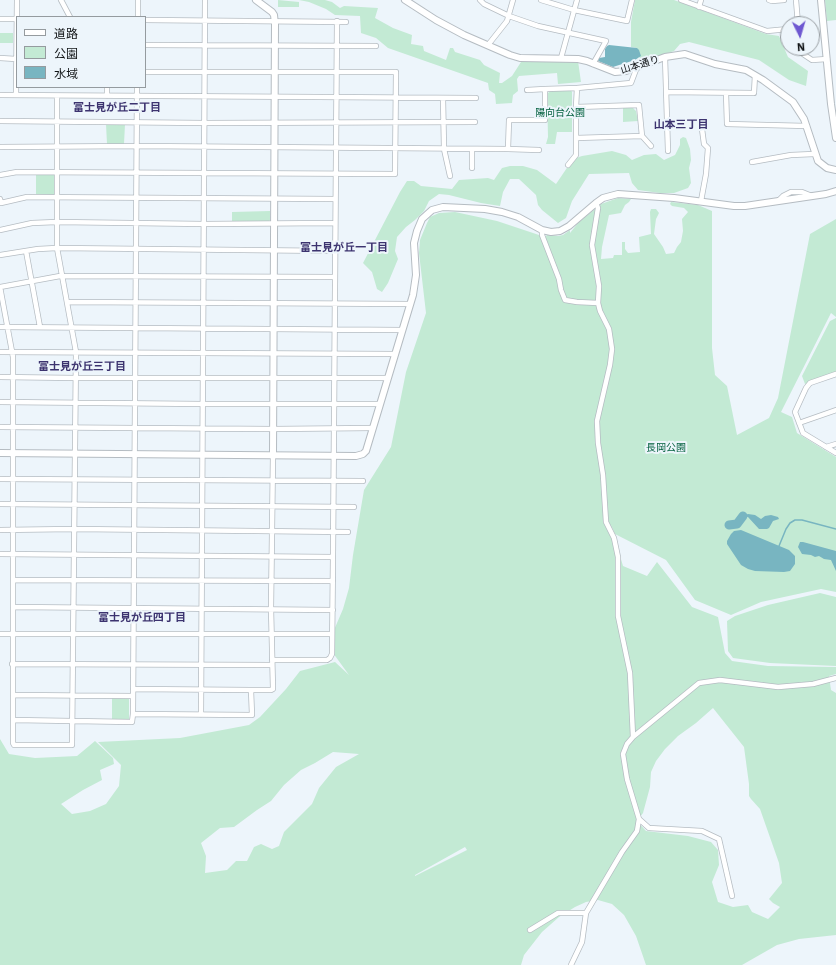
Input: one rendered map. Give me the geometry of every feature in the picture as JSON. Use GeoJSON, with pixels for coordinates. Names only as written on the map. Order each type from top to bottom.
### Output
{"type":"FeatureCollection","features":[{"type":"Feature","properties":{"kind":"street"},"geometry":{"type":"LineString","coordinates":[[17,0],[17,16]]}},
{"type":"Feature","properties":{"kind":"street"},"geometry":{"type":"LineString","coordinates":[[61,0],[69,16]]}},
{"type":"Feature","properties":{"kind":"street"},"geometry":{"type":"LineString","coordinates":[[138,0],[138,16]]}},
{"type":"Feature","properties":{"kind":"street"},"geometry":{"type":"LineString","coordinates":[[201,715],[205,0]]}},
{"type":"Feature","properties":{"kind":"street"},"geometry":{"type":"LineString","coordinates":[[133,689],[273,689],[271,608],[275,46],[274,15],[256,0]]}},
{"type":"Feature","properties":{"kind":"street","name":"山本通り"},"geometry":{"type":"LineString","coordinates":[[405,0],[436,20],[488,45],[520,58],[578,59],[615,72],[626,71],[665,57],[679,54],[691,56],[715,64],[746,70],[793,102],[801,113],[807,126],[814,154],[820,164],[827,168],[836,170]]}},
{"type":"Feature","properties":{"kind":"street"},"geometry":{"type":"LineString","coordinates":[[480,0],[484,4],[509,16],[538,26],[606,41],[594,64]]}},
{"type":"Feature","properties":{"kind":"street"},"geometry":{"type":"LineString","coordinates":[[488,45],[507,21],[512,0]]}},
{"type":"Feature","properties":{"kind":"street"},"geometry":{"type":"LineString","coordinates":[[541,0],[574,10],[627,20],[632,0]]}},
{"type":"Feature","properties":{"kind":"street"},"geometry":{"type":"LineString","coordinates":[[561,58],[569,34],[577,0]]}},
{"type":"Feature","properties":{"kind":"street"},"geometry":{"type":"LineString","coordinates":[[681,0],[768,31],[780,30]]}},
{"type":"Feature","properties":{"kind":"street"},"geometry":{"type":"LineString","coordinates":[[699,6],[702,0]]}},
{"type":"Feature","properties":{"kind":"street"},"geometry":{"type":"LineString","coordinates":[[769,0],[784,0]]}},
{"type":"Feature","properties":{"kind":"street"},"geometry":{"type":"LineString","coordinates":[[796,0],[797,16]]}},
{"type":"Feature","properties":{"kind":"street"},"geometry":{"type":"LineString","coordinates":[[821,0],[836,138]]}},
{"type":"Feature","properties":{"kind":"street"},"geometry":{"type":"LineString","coordinates":[[0,19],[16,19]]}},
{"type":"Feature","properties":{"kind":"street"},"geometry":{"type":"LineString","coordinates":[[146,20],[346,22]]}},
{"type":"Feature","properties":{"kind":"street"},"geometry":{"type":"LineString","coordinates":[[272,660],[326,660],[332,654],[334,557],[334,329],[337,22]]}},
{"type":"Feature","properties":{"kind":"street"},"geometry":{"type":"LineString","coordinates":[[146,46],[376,46]]}},
{"type":"Feature","properties":{"kind":"street"},"geometry":{"type":"LineString","coordinates":[[806,56],[812,60],[827,59]]}},
{"type":"Feature","properties":{"kind":"street"},"geometry":{"type":"LineString","coordinates":[[665,57],[668,151]]}},
{"type":"Feature","properties":{"kind":"street"},"geometry":{"type":"LineString","coordinates":[[0,58],[16,59]]}},
{"type":"Feature","properties":{"kind":"street"},"geometry":{"type":"LineString","coordinates":[[527,90],[577,88],[631,83],[637,67]]}},
{"type":"Feature","properties":{"kind":"street"},"geometry":{"type":"LineString","coordinates":[[0,175],[17,172],[396,174],[396,72],[146,72]]}},
{"type":"Feature","properties":{"kind":"street"},"geometry":{"type":"LineString","coordinates":[[667,92],[754,93],[755,76]]}},
{"type":"Feature","properties":{"kind":"street"},"geometry":{"type":"LineString","coordinates":[[829,83],[836,83]]}},
{"type":"Feature","properties":{"kind":"street"},"geometry":{"type":"LineString","coordinates":[[16,88],[16,95]]}},
{"type":"Feature","properties":{"kind":"street"},"geometry":{"type":"LineString","coordinates":[[106,96],[107,88]]}},
{"type":"Feature","properties":{"kind":"street"},"geometry":{"type":"LineString","coordinates":[[13,720],[132,722],[134,664],[137,88]]}},
{"type":"Feature","properties":{"kind":"street"},"geometry":{"type":"LineString","coordinates":[[568,165],[576,155],[577,88]]}},
{"type":"Feature","properties":{"kind":"street"},"geometry":{"type":"LineString","coordinates":[[508,150],[508,120],[544,120],[545,89]]}},
{"type":"Feature","properties":{"kind":"street"},"geometry":{"type":"LineString","coordinates":[[726,93],[727,124],[807,126]]}},
{"type":"Feature","properties":{"kind":"street"},"geometry":{"type":"LineString","coordinates":[[0,95],[476,98]]}},
{"type":"Feature","properties":{"kind":"street"},"geometry":{"type":"LineString","coordinates":[[57,96],[57,248],[62,276],[72,327],[76,352],[72,745],[14,745],[12,743],[14,504],[13,352],[0,287],[62,276],[335,277]]}},
{"type":"Feature","properties":{"kind":"street"},"geometry":{"type":"LineString","coordinates":[[443,98],[444,149],[450,176]]}},
{"type":"Feature","properties":{"kind":"street"},"geometry":{"type":"LineString","coordinates":[[576,107],[639,105],[642,136],[651,146]]}},
{"type":"Feature","properties":{"kind":"street"},"geometry":{"type":"LineString","coordinates":[[0,121],[205,123],[475,122]]}},
{"type":"Feature","properties":{"kind":"street"},"geometry":{"type":"LineString","coordinates":[[701,201],[706,174],[708,148],[704,144],[702,129]]}},
{"type":"Feature","properties":{"kind":"street"},"geometry":{"type":"LineString","coordinates":[[576,138],[642,136]]}},
{"type":"Feature","properties":{"kind":"street"},"geometry":{"type":"LineString","coordinates":[[0,146],[539,150]]}},
{"type":"Feature","properties":{"kind":"street"},"geometry":{"type":"LineString","coordinates":[[472,149],[472,168]]}},
{"type":"Feature","properties":{"kind":"street"},"geometry":{"type":"LineString","coordinates":[[752,162],[791,155],[814,154]]}},
{"type":"Feature","properties":{"kind":"street"},"geometry":{"type":"LineString","coordinates":[[0,453],[334,456],[356,456],[363,454],[366,451],[410,304],[416,276],[414,243],[417,231],[422,219],[432,210],[443,207],[490,210],[518,217],[542,230],[551,232],[560,231],[569,226],[603,198],[618,194],[701,201],[734,206],[826,194],[836,191]]}},
{"type":"Feature","properties":{"kind":"street"},"geometry":{"type":"LineString","coordinates":[[0,198],[1,203],[28,197],[137,199],[336,199]]}},
{"type":"Feature","properties":{"kind":"street"},"geometry":{"type":"LineString","coordinates":[[596,203],[598,208],[592,245],[599,286],[598,303],[600,311],[609,329],[612,349],[610,365],[597,421],[598,443],[603,474],[606,522],[614,538],[618,557],[618,616],[630,673],[633,737]]}},
{"type":"Feature","properties":{"kind":"street"},"geometry":{"type":"LineString","coordinates":[[0,230],[32,223],[57,222],[204,224],[335,223]]}},
{"type":"Feature","properties":{"kind":"street"},"geometry":{"type":"LineString","coordinates":[[542,230],[542,235],[565,300],[598,303]]}},
{"type":"Feature","properties":{"kind":"street"},"geometry":{"type":"LineString","coordinates":[[0,255],[26,250],[57,248],[335,251]]}},
{"type":"Feature","properties":{"kind":"street"},"geometry":{"type":"LineString","coordinates":[[26,250],[40,327]]}},
{"type":"Feature","properties":{"kind":"street"},"geometry":{"type":"LineString","coordinates":[[67,302],[410,304]]}},
{"type":"Feature","properties":{"kind":"street"},"geometry":{"type":"LineString","coordinates":[[0,327],[402,330]]}},
{"type":"Feature","properties":{"kind":"street"},"geometry":{"type":"LineString","coordinates":[[0,352],[395,354]]}},
{"type":"Feature","properties":{"kind":"street"},"geometry":{"type":"LineString","coordinates":[[836,374],[810,384],[806,388],[795,412],[803,433],[836,453]]}},
{"type":"Feature","properties":{"kind":"street"},"geometry":{"type":"LineString","coordinates":[[0,377],[388,378]]}},
{"type":"Feature","properties":{"kind":"street"},"geometry":{"type":"LineString","coordinates":[[0,402],[136,404],[380,404]]}},
{"type":"Feature","properties":{"kind":"street"},"geometry":{"type":"LineString","coordinates":[[799,423],[836,410]]}},
{"type":"Feature","properties":{"kind":"street"},"geometry":{"type":"LineString","coordinates":[[0,427],[273,429],[373,428]]}},
{"type":"Feature","properties":{"kind":"street"},"geometry":{"type":"LineString","coordinates":[[826,447],[836,444]]}},
{"type":"Feature","properties":{"kind":"street"},"geometry":{"type":"LineString","coordinates":[[0,479],[363,481]]}},
{"type":"Feature","properties":{"kind":"street"},"geometry":{"type":"LineString","coordinates":[[0,504],[354,507]]}},
{"type":"Feature","properties":{"kind":"street"},"geometry":{"type":"LineString","coordinates":[[0,530],[74,529],[348,532]]}},
{"type":"Feature","properties":{"kind":"street"},"geometry":{"type":"LineString","coordinates":[[0,554],[334,557]]}},
{"type":"Feature","properties":{"kind":"street"},"geometry":{"type":"LineString","coordinates":[[13,580],[333,581]]}},
{"type":"Feature","properties":{"kind":"street"},"geometry":{"type":"LineString","coordinates":[[13,606],[202,607],[333,610]]}},
{"type":"Feature","properties":{"kind":"street"},"geometry":{"type":"LineString","coordinates":[[0,634],[332,634]]}},
{"type":"Feature","properties":{"kind":"street"},"geometry":{"type":"LineString","coordinates":[[12,664],[272,665]]}},
{"type":"Feature","properties":{"kind":"street"},"geometry":{"type":"LineString","coordinates":[[571,965],[582,942],[586,912],[622,852],[637,831],[639,819],[627,779],[623,754],[627,744],[633,737],[699,683],[720,680],[778,687],[813,684],[836,678]]}},
{"type":"Feature","properties":{"kind":"street"},"geometry":{"type":"LineString","coordinates":[[133,714],[252,715],[252,690]]}},
{"type":"Feature","properties":{"kind":"street"},"geometry":{"type":"LineString","coordinates":[[13,695],[133,696]]}},
{"type":"Feature","properties":{"kind":"street"},"geometry":{"type":"LineString","coordinates":[[639,819],[649,828],[702,831],[719,839],[732,896]]}},
{"type":"Feature","properties":{"kind":"street"},"geometry":{"type":"LineString","coordinates":[[530,930],[558,913],[586,912]]}},
{"type":"Feature","properties":{"kind":"green space"},"geometry":{"type":"Polygon","coordinates":[[[278,0],[299,2],[299,7],[278,7],[278,0]]]}},
{"type":"Feature","properties":{"kind":"green space"},"geometry":{"type":"Polygon","coordinates":[[[299,0],[325,0],[332,2],[340,8],[344,6],[378,8],[375,18],[393,28],[412,35],[411,44],[423,46],[424,51],[446,60],[450,48],[453,48],[455,52],[480,60],[484,65],[500,73],[499,83],[502,83],[512,76],[521,62],[534,61],[578,61],[581,82],[558,84],[557,73],[519,76],[517,79],[518,91],[513,95],[512,103],[496,104],[495,94],[489,90],[488,83],[388,48],[376,38],[361,33],[360,16],[335,15],[326,9],[309,2],[299,0]]]}},
{"type":"Feature","properties":{"kind":"green space"},"geometry":{"type":"Polygon","coordinates":[[[635,0],[674,0],[766,34],[779,36],[780,56],[788,56],[808,71],[806,86],[789,80],[759,60],[689,42],[680,44],[674,51],[636,64],[638,57],[637,48],[631,47],[631,22],[635,0]]]}},
{"type":"Feature","properties":{"kind":"green space"},"geometry":{"type":"Polygon","coordinates":[[[825,0],[836,0],[836,20],[827,21],[825,0]]]}},
{"type":"Feature","properties":{"kind":"green space"},"geometry":{"type":"Polygon","coordinates":[[[0,33],[13,33],[13,43],[0,43],[0,33]]]}},
{"type":"Feature","properties":{"kind":"green space","name":"陽向台公園"},"geometry":{"type":"Polygon","coordinates":[[[570,89],[572,92],[572,132],[557,132],[555,144],[546,144],[548,137],[547,94],[550,91],[570,89]]]}},
{"type":"Feature","properties":{"kind":"green space"},"geometry":{"type":"Polygon","coordinates":[[[623,108],[633,108],[636,111],[638,121],[623,122],[623,108]]]}},
{"type":"Feature","properties":{"kind":"green space"},"geometry":{"type":"Polygon","coordinates":[[[106,124],[125,124],[124,144],[107,144],[106,124]]]}},
{"type":"Feature","properties":{"kind":"green space"},"geometry":{"type":"Polygon","coordinates":[[[683,137],[686,138],[690,149],[691,160],[689,168],[691,183],[688,188],[674,193],[638,190],[632,183],[629,173],[589,174],[572,201],[566,218],[558,223],[542,210],[538,205],[536,195],[519,179],[510,179],[503,192],[500,206],[439,194],[429,201],[424,211],[397,237],[395,251],[398,259],[388,283],[382,292],[377,289],[372,272],[363,263],[407,181],[414,181],[421,186],[452,189],[459,180],[488,178],[494,180],[502,168],[510,166],[523,166],[537,170],[556,184],[573,159],[612,151],[626,155],[632,160],[644,155],[656,154],[664,160],[675,155],[680,145],[680,139],[683,137]]]}},
{"type":"Feature","properties":{"kind":"green space"},"geometry":{"type":"Polygon","coordinates":[[[36,174],[54,174],[54,195],[36,195],[36,174]]]}},
{"type":"Feature","properties":{"kind":"green space","name":"長岡公園"},"geometry":{"type":"Polygon","coordinates":[[[618,198],[631,199],[625,205],[621,213],[609,215],[601,259],[613,258],[614,255],[622,255],[622,242],[625,242],[625,249],[628,253],[640,252],[639,237],[651,234],[651,209],[656,209],[659,213],[656,219],[654,234],[666,254],[674,253],[681,242],[683,231],[682,219],[688,212],[684,208],[672,206],[670,204],[671,202],[698,205],[712,211],[712,348],[715,375],[727,386],[737,435],[769,418],[778,398],[810,234],[836,219],[836,317],[831,313],[781,412],[792,417],[797,433],[836,457],[836,592],[821,589],[761,602],[731,615],[695,600],[666,560],[615,534],[611,525],[623,566],[647,576],[657,562],[692,607],[718,617],[725,653],[732,661],[768,666],[836,667],[836,674],[829,676],[831,690],[836,693],[836,935],[799,939],[777,945],[742,965],[646,965],[636,936],[624,915],[612,904],[598,900],[586,902],[559,917],[542,932],[524,955],[521,965],[0,965],[0,739],[9,754],[35,758],[77,756],[95,741],[113,758],[114,764],[100,770],[102,780],[61,804],[72,814],[90,811],[106,804],[119,786],[121,765],[98,742],[180,738],[249,725],[260,717],[286,689],[300,671],[335,662],[349,675],[333,653],[334,630],[343,609],[349,588],[364,490],[391,447],[406,372],[426,313],[419,253],[420,240],[430,217],[439,213],[455,212],[497,221],[545,237],[547,235],[563,235],[570,230],[570,233],[578,223],[601,204],[618,198]],[[713,708],[678,736],[656,761],[651,772],[650,787],[643,813],[637,821],[646,831],[688,836],[711,842],[718,850],[719,865],[712,882],[718,902],[733,907],[748,905],[752,912],[768,919],[780,907],[769,899],[782,883],[779,863],[760,809],[749,796],[749,784],[744,747],[713,708]],[[333,752],[301,770],[284,785],[271,801],[234,827],[220,828],[201,843],[206,856],[205,873],[227,870],[236,861],[247,861],[254,847],[261,844],[272,849],[279,846],[284,832],[312,804],[319,788],[336,767],[359,754],[333,752]],[[465,847],[415,876],[467,850],[465,847]]]}},
{"type":"Feature","properties":{"kind":"green space"},"geometry":{"type":"Polygon","coordinates":[[[270,211],[269,222],[232,222],[232,212],[270,211]]]}},
{"type":"Feature","properties":{"kind":"green space"},"geometry":{"type":"Polygon","coordinates":[[[836,318],[836,373],[805,384],[802,376],[830,321],[836,318]]]}},
{"type":"Feature","properties":{"kind":"green space"},"geometry":{"type":"Polygon","coordinates":[[[820,593],[836,597],[836,666],[770,663],[733,658],[728,651],[727,621],[735,616],[768,605],[820,593]]]}},
{"type":"Feature","properties":{"kind":"green space"},"geometry":{"type":"Polygon","coordinates":[[[112,698],[129,698],[129,719],[112,719],[112,698]]]}},
{"type":"Feature","properties":{"kind":"water"},"geometry":{"type":"Polygon","coordinates":[[[609,45],[637,48],[641,56],[635,60],[613,67],[598,61],[599,58],[605,57],[605,49],[609,45]]]}},
{"type":"Feature","properties":{"kind":"water"},"geometry":{"type":"Polygon","coordinates":[[[748,514],[755,515],[761,519],[765,516],[771,515],[778,517],[779,519],[773,521],[767,529],[759,529],[748,517],[743,516],[748,514]]]}},
{"type":"Feature","properties":{"kind":"water"},"geometry":{"type":"Polygon","coordinates":[[[741,530],[789,550],[795,556],[795,564],[790,571],[755,571],[741,565],[727,544],[727,541],[734,531],[741,530]]]}},
{"type":"Feature","properties":{"kind":"water"},"geometry":{"type":"Polygon","coordinates":[[[800,542],[836,551],[836,571],[831,560],[824,559],[819,556],[815,557],[802,554],[798,547],[800,542]]]}},
{"type":"Feature","properties":{"kind":"waterway"},"geometry":{"type":"LineString","coordinates":[[729,525],[737,524],[743,516]]}},
{"type":"Feature","properties":{"kind":"waterway"},"geometry":{"type":"LineString","coordinates":[[779,546],[786,529],[790,523],[795,520],[802,520],[836,529]]}},
{"type":"Feature","properties":{"kind":"district","name":"富士見が丘二丁目"},"geometry":{"type":"Point","coordinates":[117,108]}},
{"type":"Feature","properties":{"kind":"district","name":"山本三丁目"},"geometry":{"type":"Point","coordinates":[681,125]}},
{"type":"Feature","properties":{"kind":"district","name":"富士見が丘一丁目"},"geometry":{"type":"Point","coordinates":[344,248]}},
{"type":"Feature","properties":{"kind":"district","name":"富士見が丘三丁目"},"geometry":{"type":"Point","coordinates":[82,367]}},
{"type":"Feature","properties":{"kind":"district","name":"富士見が丘四丁目"},"geometry":{"type":"Point","coordinates":[142,618]}}]}
